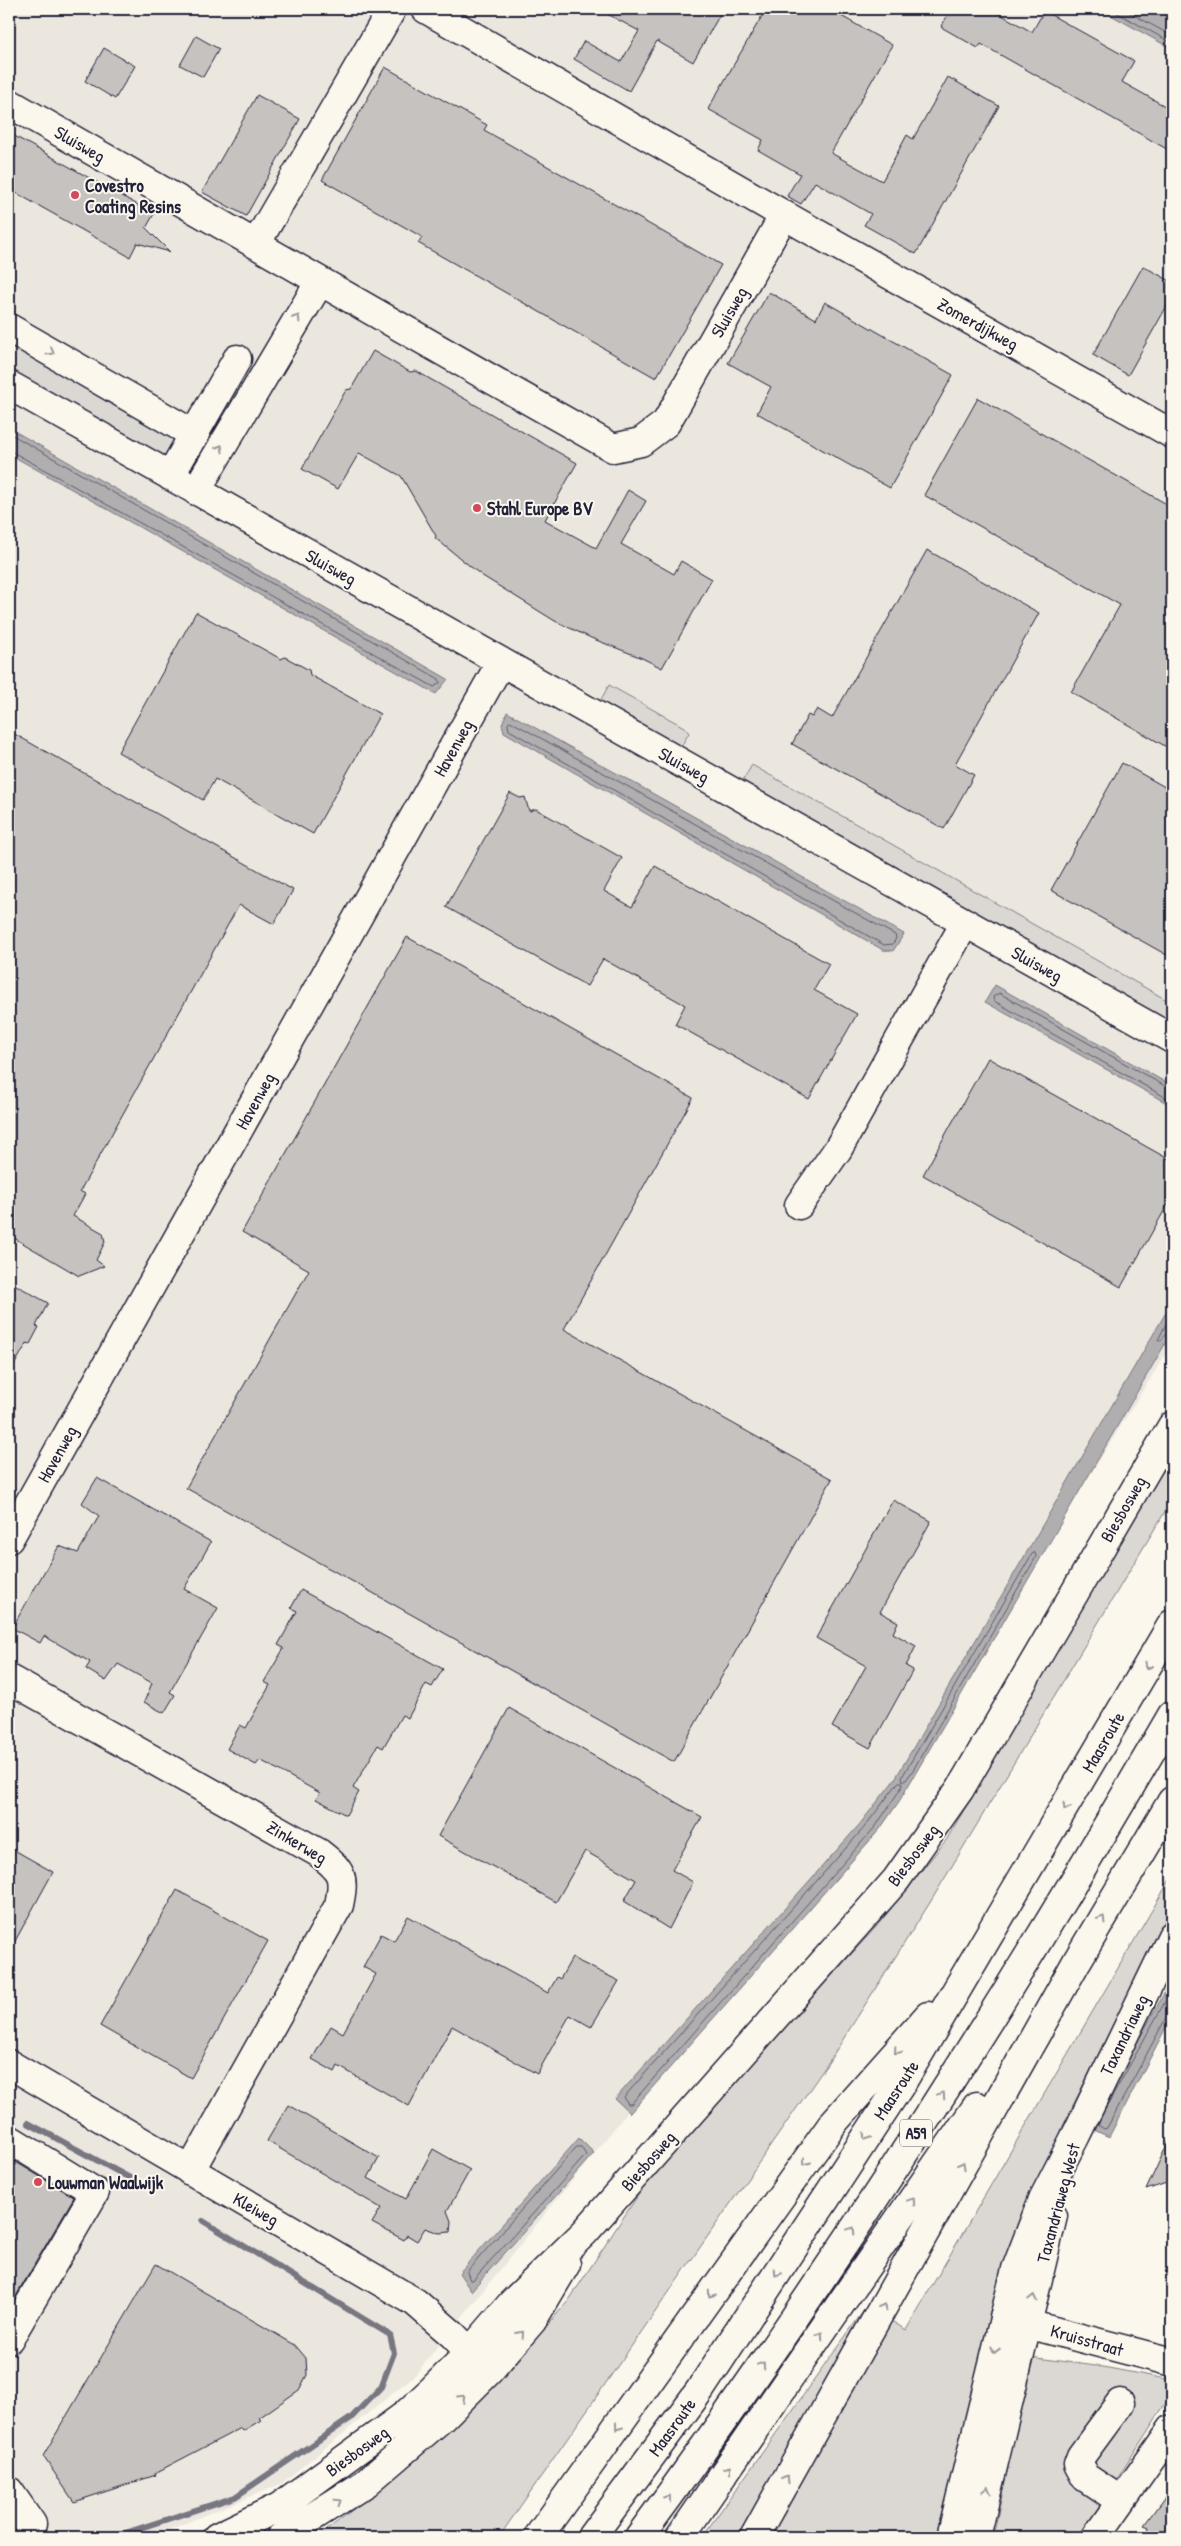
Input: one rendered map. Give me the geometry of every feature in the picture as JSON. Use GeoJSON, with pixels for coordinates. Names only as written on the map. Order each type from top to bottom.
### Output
{"type":"FeatureCollection","features":[{"type":"Feature","properties":{"kind":"main road"},"geometry":{"type":"LineString","coordinates":[[256,244],[392,9]]}},
{"type":"Feature","properties":{"kind":"main road"},"geometry":{"type":"LineString","coordinates":[[426,9],[784,215]]}},
{"type":"Feature","properties":{"kind":"main road","name":"Sluisweg"},"geometry":{"type":"LineString","coordinates":[[9,103],[256,244],[319,283],[613,448],[642,442],[666,423],[784,215]]}},
{"type":"Feature","properties":{"kind":"main road","name":"Zomerdijkweg"},"geometry":{"type":"LineString","coordinates":[[784,215],[1172,434]]}},
{"type":"Feature","properties":{"kind":"main road"},"geometry":{"type":"LineString","coordinates":[[196,490],[319,283]]}},
{"type":"Feature","properties":{"kind":"main road"},"geometry":{"type":"LineString","coordinates":[[9,328],[195,435]]}},
{"type":"Feature","properties":{"kind":"main road"},"geometry":{"type":"LineString","coordinates":[[170,476],[237,359]]}},
{"type":"Feature","properties":{"kind":"main road","name":"Sluisweg"},"geometry":{"type":"LineString","coordinates":[[9,385],[1172,1039]]}},
{"type":"Feature","properties":{"kind":"main road","name":"Havenweg"},"geometry":{"type":"LineString","coordinates":[[9,1539],[501,662]]}},
{"type":"Feature","properties":{"kind":"main road"},"geometry":{"type":"LineString","coordinates":[[800,1205],[838,1149],[965,923]]}},
{"type":"Feature","properties":{"kind":"main road","name":"Biesbosweg"},"geometry":{"type":"LineString","coordinates":[[218,2537],[280,2507],[405,2415],[469,2353],[512,2303],[584,2233],[882,1895],[916,1853],[960,1789],[1172,1426]]}},
{"type":"Feature","properties":{"kind":"main road","name":"Maasroute"},"geometry":{"type":"LineString","coordinates":[[591,2537],[700,2390],[903,2081],[975,1962],[1172,1624]]}},
{"type":"Feature","properties":{"kind":"main road","name":"Zinkerweg"},"geometry":{"type":"LineString","coordinates":[[9,1678],[319,1853],[336,1866],[343,1884],[339,1905],[190,2171]]}},
{"type":"Feature","properties":{"kind":"main road","name":"A59"},"geometry":{"type":"LineString","coordinates":[[639,2537],[731,2413],[958,2070],[1172,1714]]}},
{"type":"Feature","properties":{"kind":"main road","name":"A59"},"geometry":{"type":"LineString","coordinates":[[754,2537],[1077,1960],[1172,1801]]}},
{"type":"Feature","properties":{"kind":"main road","name":"Taxandriaweg"},"geometry":{"type":"LineString","coordinates":[[1076,2135],[1172,1936]]}},
{"type":"Feature","properties":{"kind":"main road","name":"A59"},"geometry":{"type":"LineString","coordinates":[[680,2537],[1077,1960]]}},
{"type":"Feature","properties":{"kind":"main road","name":"A59"},"geometry":{"type":"LineString","coordinates":[[538,2537],[834,2122],[975,1962]]}},
{"type":"Feature","properties":{"kind":"main road","name":"Kleiweg"},"geometry":{"type":"LineString","coordinates":[[11,2071],[190,2171],[415,2302],[453,2335],[489,2372]]}},
{"type":"Feature","properties":{"kind":"main road","name":"Taxandriaweg West"},"geometry":{"type":"LineString","coordinates":[[976,2537],[1015,2321],[1016,2269],[1043,2199],[1076,2135]]}},
{"type":"Feature","properties":{"kind":"main road"},"geometry":{"type":"LineString","coordinates":[[9,2139],[94,2192],[9,2339]]}},
{"type":"Feature","properties":{"kind":"main road","name":"Biesbosweg"},"geometry":{"type":"LineString","coordinates":[[281,2537],[366,2483],[442,2418],[489,2372],[532,2321],[584,2233]]}},
{"type":"Feature","properties":{"kind":"main road","name":"Taxandriaweg West"},"geometry":{"type":"LineString","coordinates":[[951,2537],[1015,2321]]}},
{"type":"Feature","properties":{"kind":"main road","name":"Kruisstraat"},"geometry":{"type":"LineString","coordinates":[[1015,2321],[1172,2362]]}},
{"type":"Feature","properties":{"kind":"main road"},"geometry":{"type":"LineString","coordinates":[[1120,2403],[1081,2456],[1078,2464],[1085,2477],[1121,2501]]}},
{"type":"Feature","properties":{"kind":"main road"},"geometry":{"type":"LineString","coordinates":[[1096,2537],[1172,2429]]}},
{"type":"Feature","properties":{"kind":"main road"},"geometry":{"type":"LineString","coordinates":[[9,2491],[32,2524],[9,2528]]}},
{"type":"Feature","properties":{"kind":"shaded area"},"geometry":{"type":"Polygon","coordinates":[[[9,9],[1172,9],[1172,1344],[880,1811],[672,2057],[415,2375],[281,2484],[151,2537],[9,2537],[9,9]]]}},
{"type":"Feature","properties":{"kind":"shaded area"},"geometry":{"type":"Polygon","coordinates":[[[9,338],[166,428],[177,442],[169,454],[159,455],[9,370],[9,338]]]}},
{"type":"Feature","properties":{"kind":"shaded area"},"geometry":{"type":"Polygon","coordinates":[[[609,685],[684,727],[689,733],[679,750],[598,705],[609,685]]]}},
{"type":"Feature","properties":{"kind":"shaded area"},"geometry":{"type":"Polygon","coordinates":[[[752,765],[1172,1003],[1172,1028],[740,785],[752,765]]]}},
{"type":"Feature","properties":{"kind":"shaded area"},"geometry":{"type":"Polygon","coordinates":[[[1172,1451],[1172,1500],[931,1901],[828,2063],[499,2537],[318,2537],[416,2460],[496,2385],[569,2300],[652,2174],[876,1927],[947,1839],[1172,1451]]]}},
{"type":"Feature","properties":{"kind":"shaded area"},"geometry":{"type":"Polygon","coordinates":[[[1172,1876],[1172,1906],[1063,2126],[1012,2256],[938,2537],[702,2537],[867,2306],[906,2330],[1172,1876]]]}},
{"type":"Feature","properties":{"kind":"shaded area"},"geometry":{"type":"Polygon","coordinates":[[[1030,2357],[1103,2367],[1172,2380],[1172,2393],[1080,2537],[993,2537],[1008,2467],[1016,2390],[1030,2357]]]}},
{"type":"Feature","properties":{"kind":"water"},"geometry":{"type":"Polygon","coordinates":[[[1100,9],[1172,9],[1172,49],[1100,9]]]}},
{"type":"Feature","properties":{"kind":"water"},"geometry":{"type":"Polygon","coordinates":[[[9,428],[448,679],[436,694],[9,454],[9,428]]]}},
{"type":"Feature","properties":{"kind":"water"},"geometry":{"type":"Polygon","coordinates":[[[507,712],[904,934],[893,951],[883,950],[504,732],[502,724],[507,712]]]}},
{"type":"Feature","properties":{"kind":"water"},"geometry":{"type":"Polygon","coordinates":[[[995,985],[1172,1086],[1172,1106],[985,1002],[995,985]]]}},
{"type":"Feature","properties":{"kind":"water"},"geometry":{"type":"Polygon","coordinates":[[[1172,1302],[1172,1332],[900,1800],[880,1829],[630,2113],[615,2099],[859,1825],[895,1779],[1172,1302]]]}},
{"type":"Feature","properties":{"kind":"water"},"geometry":{"type":"Polygon","coordinates":[[[1172,1979],[1172,2016],[1109,2137],[1090,2128],[1172,1979]]]}},
{"type":"Feature","properties":{"kind":"water"},"geometry":{"type":"Polygon","coordinates":[[[579,2138],[594,2153],[471,2291],[459,2273],[579,2138]]]}},
{"type":"Feature","properties":{"kind":"building"},"geometry":{"type":"Polygon","coordinates":[[[598,9],[723,9],[693,62],[657,41],[629,91],[574,59],[584,41],[621,62],[639,31],[598,9]]]}},
{"type":"Feature","properties":{"kind":"building"},"geometry":{"type":"Polygon","coordinates":[[[766,9],[829,9],[892,45],[831,153],[882,181],[907,135],[913,139],[948,77],[999,106],[916,254],[864,225],[871,214],[815,182],[801,204],[787,196],[800,174],[758,150],[763,140],[708,109],[766,9]]]}},
{"type":"Feature","properties":{"kind":"building"},"geometry":{"type":"Polygon","coordinates":[[[951,9],[991,9],[1032,32],[1044,11],[1134,61],[1122,82],[1172,110],[1172,152],[981,44],[978,48],[941,27],[951,9]]]}},
{"type":"Feature","properties":{"kind":"building"},"geometry":{"type":"Polygon","coordinates":[[[196,36],[219,49],[203,77],[180,65],[196,36]]]}},
{"type":"Feature","properties":{"kind":"building"},"geometry":{"type":"Polygon","coordinates":[[[104,48],[135,66],[115,99],[85,81],[104,48]]]}},
{"type":"Feature","properties":{"kind":"building"},"geometry":{"type":"Polygon","coordinates":[[[385,67],[487,125],[484,130],[721,265],[656,378],[418,243],[422,237],[322,180],[385,67]]]}},
{"type":"Feature","properties":{"kind":"building"},"geometry":{"type":"Polygon","coordinates":[[[257,95],[300,119],[246,216],[202,192],[257,95]]]}},
{"type":"Feature","properties":{"kind":"building","name":"Covestro Coating Resins"},"geometry":{"type":"Polygon","coordinates":[[[9,133],[154,214],[146,228],[170,252],[137,243],[130,257],[9,189],[9,133]]]}},
{"type":"Feature","properties":{"kind":"building"},"geometry":{"type":"Polygon","coordinates":[[[1143,266],[1172,282],[1172,297],[1128,375],[1093,355],[1143,266]]]}},
{"type":"Feature","properties":{"kind":"building"},"geometry":{"type":"Polygon","coordinates":[[[769,292],[816,319],[825,302],[953,375],[890,488],[757,413],[771,387],[728,363],[769,292]]]}},
{"type":"Feature","properties":{"kind":"building","name":"Stahl Europe BV"},"geometry":{"type":"Polygon","coordinates":[[[373,351],[410,372],[416,371],[577,463],[545,520],[596,548],[628,490],[646,501],[621,544],[674,574],[681,561],[712,579],[662,668],[555,621],[481,575],[435,538],[436,536],[401,476],[359,453],[338,489],[302,469],[346,390],[351,389],[373,351]]]}},
{"type":"Feature","properties":{"kind":"building"},"geometry":{"type":"Polygon","coordinates":[[[978,398],[1172,507],[1172,750],[1071,692],[1120,605],[924,495],[978,398]]]}},
{"type":"Feature","properties":{"kind":"building"},"geometry":{"type":"Polygon","coordinates":[[[927,550],[1039,613],[955,764],[974,775],[944,829],[792,744],[808,715],[812,717],[817,709],[832,718],[927,550]]]}},
{"type":"Feature","properties":{"kind":"building"},"geometry":{"type":"Polygon","coordinates":[[[196,612],[281,659],[285,657],[309,670],[310,675],[380,714],[313,834],[215,779],[203,800],[118,752],[196,612]]]}},
{"type":"Feature","properties":{"kind":"building"},"geometry":{"type":"Polygon","coordinates":[[[9,731],[293,890],[274,924],[239,905],[80,1191],[85,1194],[73,1216],[103,1233],[105,1242],[96,1260],[104,1266],[79,1276],[9,1235],[9,731]]]}},
{"type":"Feature","properties":{"kind":"building"},"geometry":{"type":"Polygon","coordinates":[[[1122,763],[1172,791],[1172,958],[1051,890],[1122,763]]]}},
{"type":"Feature","properties":{"kind":"building"},"geometry":{"type":"Polygon","coordinates":[[[510,793],[520,798],[525,797],[529,811],[536,809],[622,858],[604,891],[632,907],[655,866],[829,964],[814,990],[857,1014],[809,1099],[675,1024],[685,1005],[603,959],[587,986],[446,907],[510,793]]]}},
{"type":"Feature","properties":{"kind":"building"},"geometry":{"type":"Polygon","coordinates":[[[407,937],[693,1098],[564,1329],[832,1479],[674,1762],[186,1488],[309,1270],[242,1232],[407,937]]]}},
{"type":"Feature","properties":{"kind":"building"},"geometry":{"type":"Polygon","coordinates":[[[988,1058],[1172,1161],[1172,1197],[1121,1287],[923,1175],[988,1058]]]}},
{"type":"Feature","properties":{"kind":"building"},"geometry":{"type":"Polygon","coordinates":[[[9,1281],[48,1303],[36,1326],[39,1327],[30,1344],[27,1343],[9,1374],[9,1281]]]}},
{"type":"Feature","properties":{"kind":"building"},"geometry":{"type":"Polygon","coordinates":[[[97,1478],[211,1542],[184,1589],[218,1608],[170,1692],[175,1695],[164,1713],[144,1702],[152,1683],[118,1664],[106,1681],[86,1669],[90,1662],[44,1636],[40,1643],[12,1628],[59,1546],[78,1553],[99,1516],[82,1503],[97,1478]]]}},
{"type":"Feature","properties":{"kind":"building"},"geometry":{"type":"Polygon","coordinates":[[[893,1500],[931,1521],[880,1612],[898,1622],[893,1633],[916,1646],[906,1666],[913,1670],[870,1748],[832,1727],[866,1666],[816,1638],[893,1500]]]}},
{"type":"Feature","properties":{"kind":"building"},"geometry":{"type":"Polygon","coordinates":[[[301,1590],[443,1669],[432,1687],[426,1684],[408,1718],[402,1715],[383,1748],[378,1745],[353,1788],[359,1792],[346,1815],[316,1799],[320,1793],[260,1760],[256,1765],[227,1749],[240,1725],[246,1728],[270,1685],[264,1682],[284,1648],[278,1645],[297,1611],[291,1608],[301,1590]]]}},
{"type":"Feature","properties":{"kind":"building"},"geometry":{"type":"Polygon","coordinates":[[[509,1708],[702,1817],[672,1870],[693,1882],[669,1929],[624,1901],[636,1880],[585,1851],[556,1902],[438,1836],[509,1708]]]}},
{"type":"Feature","properties":{"kind":"building"},"geometry":{"type":"Polygon","coordinates":[[[9,1847],[53,1872],[9,1952],[9,1847]]]}},
{"type":"Feature","properties":{"kind":"building"},"geometry":{"type":"Polygon","coordinates":[[[177,1890],[268,1941],[191,2078],[100,2026],[177,1890]]]}},
{"type":"Feature","properties":{"kind":"building"},"geometry":{"type":"Polygon","coordinates":[[[408,1916],[548,1993],[557,1977],[560,1979],[572,1958],[619,1981],[591,2027],[570,2015],[537,2074],[452,2026],[409,2106],[338,2066],[335,2072],[312,2059],[331,2026],[343,2033],[376,1974],[363,1967],[381,1934],[394,1941],[408,1916]]]}},
{"type":"Feature","properties":{"kind":"building"},"geometry":{"type":"Polygon","coordinates":[[[288,2105],[379,2158],[368,2178],[406,2199],[433,2149],[470,2170],[447,2211],[451,2221],[450,2232],[439,2233],[425,2228],[417,2241],[407,2235],[404,2240],[372,2223],[381,2208],[267,2141],[288,2105]]]}},
{"type":"Feature","properties":{"kind":"building"},"geometry":{"type":"Polygon","coordinates":[[[1172,2134],[1172,2181],[1146,2190],[1172,2134]]]}},
{"type":"Feature","properties":{"kind":"building"},"geometry":{"type":"Polygon","coordinates":[[[9,2158],[74,2197],[9,2308],[9,2158]]]}},
{"type":"Feature","properties":{"kind":"building"},"geometry":{"type":"Polygon","coordinates":[[[156,2264],[295,2345],[306,2358],[307,2375],[299,2390],[259,2418],[261,2420],[243,2431],[241,2428],[155,2473],[156,2475],[74,2502],[43,2456],[156,2264]]]}},
{"type":"Feature","properties":{"kind":"building"},"geometry":{"type":"Polygon","coordinates":[[[1172,2487],[1172,2537],[1146,2537],[1149,2527],[1144,2525],[1172,2487]]]}},
{"type":"Feature","properties":{"kind":"waterway"},"geometry":{"type":"LineString","coordinates":[[28,2123],[139,2183]]}},
{"type":"Feature","properties":{"kind":"waterway"},"geometry":{"type":"LineString","coordinates":[[113,2537],[235,2497],[351,2418],[381,2387],[394,2353],[390,2335],[203,2221]]}},
{"type":"Feature","properties":{"kind":"place","name":"Covestro Coating Resins"},"geometry":{"type":"Point","coordinates":[75,195]}},
{"type":"Feature","properties":{"kind":"place","name":"Stahl Europe BV"},"geometry":{"type":"Point","coordinates":[477,508]}},
{"type":"Feature","properties":{"kind":"place","name":"Louwman Waalwijk"},"geometry":{"type":"Point","coordinates":[38,2182]}}]}
